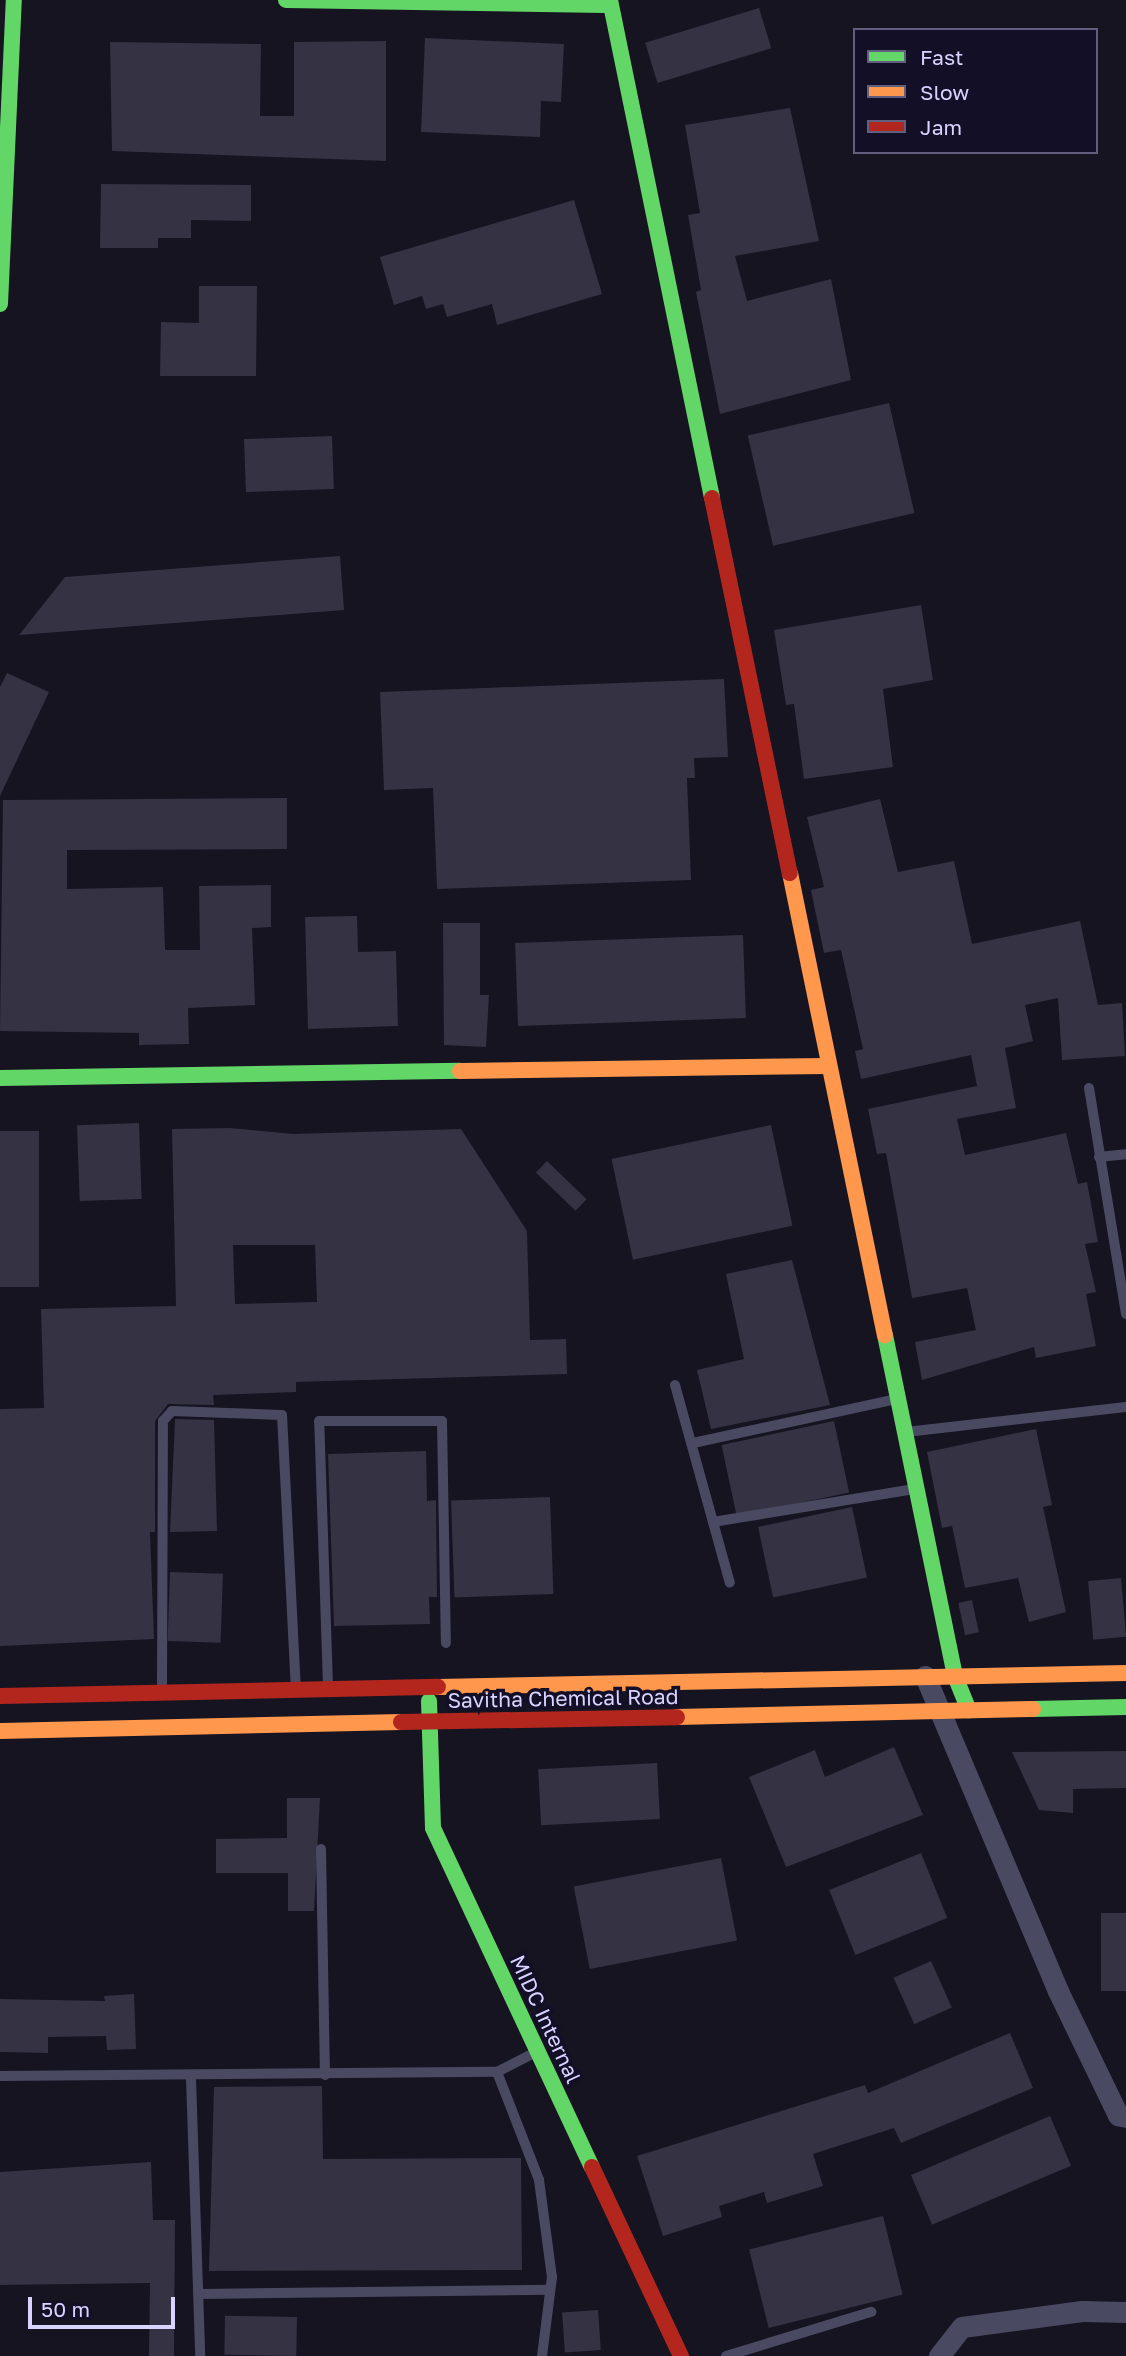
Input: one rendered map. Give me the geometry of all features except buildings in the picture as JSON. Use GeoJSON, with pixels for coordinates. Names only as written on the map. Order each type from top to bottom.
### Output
{"type":"FeatureCollection","features":[{"type":"Feature","properties":{"kind":"main road"},"geometry":{"type":"LineString","coordinates":[[0,304],[14,0]]}},
{"type":"Feature","properties":{"kind":"main road"},"geometry":{"type":"LineString","coordinates":[[286,0],[608,3],[955,1676],[969,1710]]}},
{"type":"Feature","properties":{"kind":"main road"},"geometry":{"type":"LineString","coordinates":[[0,1078],[827,1066]]}},
{"type":"Feature","properties":{"kind":"main road","name":"Savitha Chemical Road"},"geometry":{"type":"LineString","coordinates":[[0,1696],[1126,1673]]}},
{"type":"Feature","properties":{"kind":"main road","name":"MIDC Internal"},"geometry":{"type":"LineString","coordinates":[[428,1687],[433,1828],[681,2356]]}},
{"type":"Feature","properties":{"kind":"main road","name":"Savitha Chemical Road"},"geometry":{"type":"LineString","coordinates":[[0,1731],[1126,1707]]}},
{"type":"Feature","properties":{"kind":"street"},"geometry":{"type":"LineString","coordinates":[[925,1676],[1058,1991],[1118,2115],[1126,2117]]}},
{"type":"Feature","properties":{"kind":"street"},"geometry":{"type":"LineString","coordinates":[[939,2356],[962,2327],[1082,2311],[1126,2312]]}},
{"type":"Feature","properties":{"kind":"lane"},"geometry":{"type":"LineString","coordinates":[[1089,1088],[1126,1314]]}},
{"type":"Feature","properties":{"kind":"lane"},"geometry":{"type":"LineString","coordinates":[[1100,1157],[1126,1154]]}},
{"type":"Feature","properties":{"kind":"lane"},"geometry":{"type":"LineString","coordinates":[[675,1385],[730,1583]]}},
{"type":"Feature","properties":{"kind":"lane"},"geometry":{"type":"LineString","coordinates":[[692,1443],[897,1399]]}},
{"type":"Feature","properties":{"kind":"lane"},"geometry":{"type":"LineString","coordinates":[[904,1432],[1126,1407]]}},
{"type":"Feature","properties":{"kind":"lane"},"geometry":{"type":"LineString","coordinates":[[162,1693],[163,1421],[172,1411],[282,1415],[296,1690]]}},
{"type":"Feature","properties":{"kind":"lane"},"geometry":{"type":"LineString","coordinates":[[328,1689],[320,1421],[442,1421],[446,1643]]}},
{"type":"Feature","properties":{"kind":"lane"},"geometry":{"type":"LineString","coordinates":[[713,1522],[916,1489]]}},
{"type":"Feature","properties":{"kind":"lane"},"geometry":{"type":"LineString","coordinates":[[321,1849],[325,2075]]}},
{"type":"Feature","properties":{"kind":"lane"},"geometry":{"type":"LineString","coordinates":[[0,2076],[191,2078],[497,2073],[538,2051]]}},
{"type":"Feature","properties":{"kind":"lane"},"geometry":{"type":"LineString","coordinates":[[497,2073],[539,2180],[550,2290],[542,2356]]}},
{"type":"Feature","properties":{"kind":"lane"},"geometry":{"type":"LineString","coordinates":[[191,2078],[201,2294],[200,2356]]}},
{"type":"Feature","properties":{"kind":"lane"},"geometry":{"type":"LineString","coordinates":[[201,2294],[550,2290]]}},
{"type":"Feature","properties":{"kind":"lane"},"geometry":{"type":"LineString","coordinates":[[726,2356],[871,2312]]}},
{"type":"Feature","properties":{"kind":"traffic: fast"},"geometry":{"type":"LineString","coordinates":[[0,304],[14,0]]}},
{"type":"Feature","properties":{"kind":"traffic: fast"},"geometry":{"type":"LineString","coordinates":[[286,0],[606,5]]}},
{"type":"Feature","properties":{"kind":"traffic: fast"},"geometry":{"type":"LineString","coordinates":[[610,0],[712,498]]}},
{"type":"Feature","properties":{"kind":"traffic: fast"},"geometry":{"type":"LineString","coordinates":[[0,1078],[460,1071]]}},
{"type":"Feature","properties":{"kind":"traffic: fast"},"geometry":{"type":"LineString","coordinates":[[885,1335],[955,1676],[969,1710]]}},
{"type":"Feature","properties":{"kind":"traffic: fast"},"geometry":{"type":"LineString","coordinates":[[429,1701],[433,1828],[592,2167]]}},
{"type":"Feature","properties":{"kind":"traffic: fast"},"geometry":{"type":"LineString","coordinates":[[1033,1709],[1126,1707]]}},
{"type":"Feature","properties":{"kind":"traffic: slow"},"geometry":{"type":"LineString","coordinates":[[790,873],[885,1335]]}},
{"type":"Feature","properties":{"kind":"traffic: slow"},"geometry":{"type":"LineString","coordinates":[[460,1071],[827,1066]]}},
{"type":"Feature","properties":{"kind":"traffic: slow"},"geometry":{"type":"LineString","coordinates":[[438,1687],[1126,1673]]}},
{"type":"Feature","properties":{"kind":"traffic: slow"},"geometry":{"type":"LineString","coordinates":[[677,1717],[1033,1709]]}},
{"type":"Feature","properties":{"kind":"traffic: slow"},"geometry":{"type":"LineString","coordinates":[[0,1731],[401,1722]]}},
{"type":"Feature","properties":{"kind":"traffic: jam"},"geometry":{"type":"LineString","coordinates":[[712,498],[790,873]]}},
{"type":"Feature","properties":{"kind":"traffic: jam"},"geometry":{"type":"LineString","coordinates":[[0,1696],[438,1687]]}},
{"type":"Feature","properties":{"kind":"traffic: jam"},"geometry":{"type":"LineString","coordinates":[[401,1722],[677,1717]]}},
{"type":"Feature","properties":{"kind":"traffic: jam"},"geometry":{"type":"LineString","coordinates":[[592,2167],[681,2356]]}}]}
